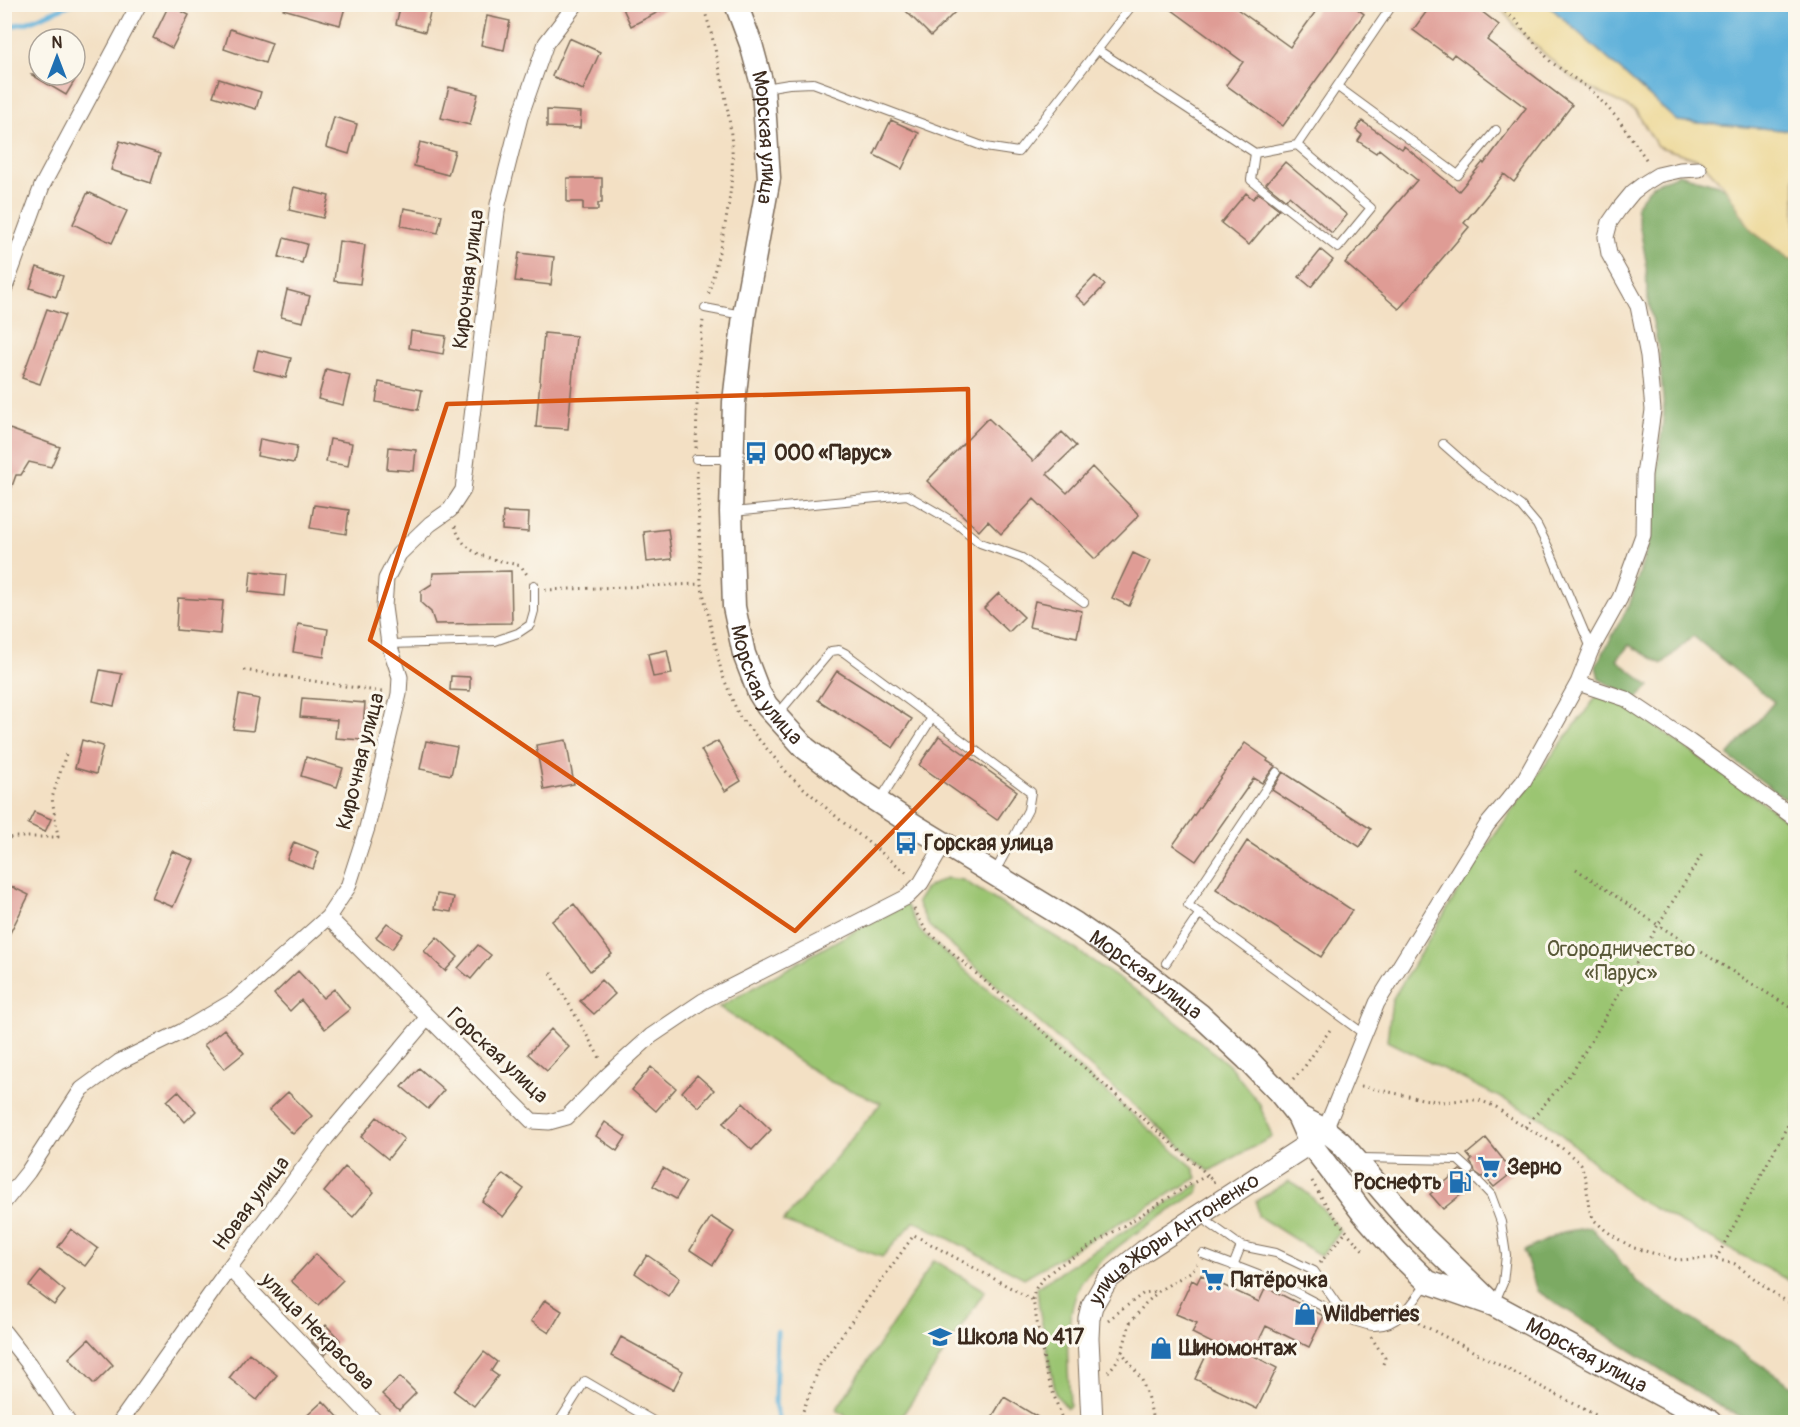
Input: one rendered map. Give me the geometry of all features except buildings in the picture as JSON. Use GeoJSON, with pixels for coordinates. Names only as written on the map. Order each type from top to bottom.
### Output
{"type":"FeatureCollection","features":[{"type":"Feature","properties":{"kind":"main road","name":"Морская улица"},"geometry":{"type":"LineString","coordinates":[[736,4],[751,44],[763,88],[769,178],[744,315],[734,402],[732,459],[734,607],[744,654],[759,693],[776,717],[805,748],[860,790],[1076,924],[1138,967],[1200,1015],[1270,1082],[1318,1137],[1362,1212],[1397,1252],[1428,1282],[1494,1305],[1712,1422]]}},
{"type":"Feature","properties":{"kind":"main road","name":"Морская улица"},"geometry":{"type":"LineString","coordinates":[[1318,1137],[1341,1143],[1418,1232],[1494,1305]]}},
{"type":"Feature","properties":{"kind":"main road","name":"улица Жоры Антоненко"},"geometry":{"type":"LineString","coordinates":[[1092,1422],[1089,1318],[1092,1306],[1107,1280],[1119,1269],[1201,1213],[1318,1137]]}},
{"type":"Feature","properties":{"kind":"street"},"geometry":{"type":"LineString","coordinates":[[4,290],[42,186],[139,4]]}},
{"type":"Feature","properties":{"kind":"street","name":"Кирочная улица"},"geometry":{"type":"LineString","coordinates":[[4,1202],[28,1172],[82,1089],[119,1062],[181,1032],[235,1000],[328,917],[348,887],[364,838],[399,694],[400,677],[389,644],[384,607],[386,579],[399,554],[430,524],[450,510],[464,489],[498,204],[520,117],[546,43],[576,4]]}},
{"type":"Feature","properties":{"kind":"street"},"geometry":{"type":"LineString","coordinates":[[1318,1137],[1345,1081],[1377,1003],[1487,825],[1523,782],[1578,683],[1591,650],[1620,598],[1643,535],[1644,475],[1653,410],[1648,356],[1638,306],[1609,254],[1606,237],[1610,222],[1632,192],[1658,176],[1680,170],[1699,169]]}},
{"type":"Feature","properties":{"kind":"street"},"geometry":{"type":"LineString","coordinates":[[1578,683],[1626,699],[1796,819]]}},
{"type":"Feature","properties":{"kind":"street","name":"Горская улица"},"geometry":{"type":"LineString","coordinates":[[328,917],[532,1121],[549,1122],[567,1117],[651,1036],[703,1001],[907,897],[921,883],[944,844]]}},
{"type":"Feature","properties":{"kind":"street","name":"Новая улица"},"geometry":{"type":"LineString","coordinates":[[120,1422],[229,1268],[326,1138],[428,1017]]}},
{"type":"Feature","properties":{"kind":"street","name":"улица Некрасова"},"geometry":{"type":"LineString","coordinates":[[229,1268],[376,1422]]}},
{"type":"Feature","properties":{"kind":"street"},"geometry":{"type":"LineString","coordinates":[[4,1332],[29,1364],[68,1422]]}},
{"type":"Feature","properties":{"kind":"lane"},"geometry":{"type":"LineString","coordinates":[[763,88],[813,83],[985,147],[1018,152],[1133,4]]}},
{"type":"Feature","properties":{"kind":"lane"},"geometry":{"type":"LineString","coordinates":[[1098,50],[1255,153],[1297,145],[1393,4]]}},
{"type":"Feature","properties":{"kind":"lane"},"geometry":{"type":"LineString","coordinates":[[1338,87],[1458,175],[1496,130]]}},
{"type":"Feature","properties":{"kind":"lane"},"geometry":{"type":"LineString","coordinates":[[1255,153],[1251,180],[1338,248],[1371,208],[1297,145]]}},
{"type":"Feature","properties":{"kind":"lane"},"geometry":{"type":"LineString","coordinates":[[705,308],[744,315]]}},
{"type":"Feature","properties":{"kind":"lane"},"geometry":{"type":"LineString","coordinates":[[1443,444],[1477,474],[1521,506],[1537,525],[1591,650]]}},
{"type":"Feature","properties":{"kind":"lane"},"geometry":{"type":"LineString","coordinates":[[696,459],[732,459]]}},
{"type":"Feature","properties":{"kind":"lane"},"geometry":{"type":"LineString","coordinates":[[731,513],[908,495],[957,524],[980,543],[1022,558],[1084,602]]}},
{"type":"Feature","properties":{"kind":"lane"},"geometry":{"type":"LineString","coordinates":[[389,644],[495,641],[518,633],[530,625],[534,611],[534,588]]}},
{"type":"Feature","properties":{"kind":"lane"},"geometry":{"type":"LineString","coordinates":[[776,717],[831,651],[839,650],[845,653],[1031,792],[1028,810],[994,874]]}},
{"type":"Feature","properties":{"kind":"lane"},"geometry":{"type":"LineString","coordinates":[[879,801],[932,718]]}},
{"type":"Feature","properties":{"kind":"lane"},"geometry":{"type":"LineString","coordinates":[[1276,772],[1188,905],[1364,1034]]}},
{"type":"Feature","properties":{"kind":"lane"},"geometry":{"type":"LineString","coordinates":[[1166,963],[1200,913]]}},
{"type":"Feature","properties":{"kind":"lane"},"geometry":{"type":"LineString","coordinates":[[1353,1158],[1458,1160],[1469,1170]]}},
{"type":"Feature","properties":{"kind":"lane"},"geometry":{"type":"LineString","coordinates":[[1477,1180],[1491,1196],[1501,1222],[1506,1255],[1503,1283],[1494,1305]]}},
{"type":"Feature","properties":{"kind":"lane"},"geometry":{"type":"LineString","coordinates":[[1201,1213],[1209,1224],[1241,1246],[1276,1253],[1314,1272],[1346,1317]]}},
{"type":"Feature","properties":{"kind":"lane"},"geometry":{"type":"LineString","coordinates":[[1233,1266],[1241,1246]]}},
{"type":"Feature","properties":{"kind":"lane"},"geometry":{"type":"LineString","coordinates":[[1203,1254],[1275,1282],[1346,1317],[1375,1326],[1403,1315],[1428,1282]]}},
{"type":"Feature","properties":{"kind":"lane"},"geometry":{"type":"LineString","coordinates":[[559,1422],[585,1381],[643,1420],[655,1422]]}},
{"type":"Feature","properties":{"kind":"path"},"geometry":{"type":"LineString","coordinates":[[1496,4],[1515,20],[1551,62],[1592,91],[1612,113],[1658,176]]}},
{"type":"Feature","properties":{"kind":"path"},"geometry":{"type":"LineString","coordinates":[[450,510],[456,531],[464,545],[476,554],[521,566],[534,588],[701,584]]}},
{"type":"Feature","properties":{"kind":"path"},"geometry":{"type":"LineString","coordinates":[[244,670],[399,694]]}},
{"type":"Feature","properties":{"kind":"path"},"geometry":{"type":"LineString","coordinates":[[4,839],[58,837],[52,798],[67,751]]}},
{"type":"Feature","properties":{"kind":"path"},"geometry":{"type":"LineString","coordinates":[[1525,1126],[1573,1071],[1703,853]]}},
{"type":"Feature","properties":{"kind":"path"},"geometry":{"type":"LineString","coordinates":[[1576,869],[1658,925],[1796,1011]]}},
{"type":"Feature","properties":{"kind":"path"},"geometry":{"type":"LineString","coordinates":[[907,897],[925,929],[1208,1174]]}},
{"type":"Feature","properties":{"kind":"path"},"geometry":{"type":"LineString","coordinates":[[551,973],[609,1074]]}},
{"type":"Feature","properties":{"kind":"path"},"geometry":{"type":"LineString","coordinates":[[1290,1082],[1303,1069],[1340,1015]]}},
{"type":"Feature","properties":{"kind":"path"},"geometry":{"type":"LineString","coordinates":[[1345,1081],[1422,1099],[1445,1102],[1479,1100],[1496,1107],[1562,1148],[1581,1164],[1586,1181],[1589,1209],[1594,1220],[1605,1230],[1634,1248],[1678,1260],[1716,1260],[1735,1264],[1779,1297],[1796,1306]]}},
{"type":"Feature","properties":{"kind":"path"},"geometry":{"type":"LineString","coordinates":[[1716,1260],[1796,1110]]}},
{"type":"Feature","properties":{"kind":"path"},"geometry":{"type":"LineString","coordinates":[[1311,1180],[1322,1200],[1346,1232],[1364,1251]]}},
{"type":"Feature","properties":{"kind":"path"},"geometry":{"type":"LineString","coordinates":[[1314,1272],[1346,1232]]}},
{"type":"Feature","properties":{"kind":"path"},"geometry":{"type":"LineString","coordinates":[[799,1422],[820,1365],[914,1234],[1033,1300]]}},
{"type":"Feature","properties":{"kind":"path"},"geometry":{"type":"LineString","coordinates":[[1108,1373],[1122,1352],[1130,1323],[1145,1304],[1160,1290],[1192,1271],[1203,1254]]}},
{"type":"Feature","properties":{"kind":"path"},"geometry":{"type":"LineString","coordinates":[[1100,1326],[1144,1293],[1160,1290]]}},
{"type":"Feature","properties":{"kind":"path"},"geometry":{"type":"LineString","coordinates":[[1403,1315],[1609,1422]]}},
{"type":"Feature","properties":{"kind":"path"},"geometry":{"type":"LineString","coordinates":[[1362,1323],[1385,1358],[1382,1367]]}},
{"type":"Feature","properties":{"kind":"path"},"geometry":{"type":"LineString","coordinates":[[1122,1352],[1142,1380],[1153,1422]]}},
{"type":"Feature","properties":{"kind":"highlighted area"},"geometry":{"type":"Polygon","coordinates":[[[968,389],[972,751],[795,931],[370,640],[447,404],[968,389]]]}},
{"type":"Feature","properties":{"kind":"green space"},"geometry":{"type":"Polygon","coordinates":[[[1678,174],[1725,187],[1752,231],[1790,260],[1795,257],[1795,806],[1728,756],[1774,702],[1693,636],[1662,664],[1629,645],[1617,660],[1650,686],[1636,699],[1599,679],[1596,666],[1630,603],[1650,539],[1664,411],[1659,351],[1647,294],[1646,261],[1636,206],[1652,185],[1678,174]]]}},
{"type":"Feature","properties":{"kind":"green space","name":"Огородничество «Парус»"},"geometry":{"type":"Polygon","coordinates":[[[1598,695],[1623,703],[1795,826],[1795,1284],[1635,1198],[1543,1119],[1387,1041],[1392,1000],[1472,868],[1531,783],[1598,695]]]}},
{"type":"Feature","properties":{"kind":"green space"},"geometry":{"type":"Polygon","coordinates":[[[946,878],[963,880],[1072,947],[1150,1000],[1230,1066],[1259,1103],[1272,1137],[1209,1171],[929,926],[917,902],[926,888],[946,878]]]}},
{"type":"Feature","properties":{"kind":"green space"},"geometry":{"type":"Polygon","coordinates":[[[906,904],[920,931],[1193,1167],[1197,1178],[1024,1278],[915,1221],[882,1257],[783,1222],[881,1103],[829,1081],[719,1007],[906,904]]]}},
{"type":"Feature","properties":{"kind":"green space"},"geometry":{"type":"Polygon","coordinates":[[[1289,1181],[1311,1197],[1341,1231],[1321,1256],[1258,1216],[1256,1201],[1289,1181]]]}},
{"type":"Feature","properties":{"kind":"green space"},"geometry":{"type":"Polygon","coordinates":[[[1198,1184],[1200,1185],[1198,1192],[1120,1245],[1081,1283],[1073,1306],[1068,1332],[1070,1406],[1067,1408],[1056,1395],[1037,1287],[1198,1184]]]}},
{"type":"Feature","properties":{"kind":"green space"},"geometry":{"type":"Polygon","coordinates":[[[1591,1227],[1638,1283],[1795,1388],[1795,1422],[1751,1422],[1712,1402],[1537,1291],[1524,1251],[1563,1232],[1591,1227]]]}},
{"type":"Feature","properties":{"kind":"green space"},"geometry":{"type":"Polygon","coordinates":[[[934,1260],[985,1291],[898,1422],[856,1422],[836,1410],[934,1260]]]}},
{"type":"Feature","properties":{"kind":"sand"},"geometry":{"type":"Polygon","coordinates":[[[1499,5],[1548,5],[1677,121],[1795,131],[1795,257],[1791,260],[1752,231],[1725,187],[1700,160],[1657,146],[1636,111],[1573,79],[1517,29],[1499,5]]]}},
{"type":"Feature","properties":{"kind":"water"},"geometry":{"type":"Polygon","coordinates":[[[1548,5],[1795,5],[1795,131],[1677,121],[1548,5]]]}},
{"type":"Feature","properties":{"kind":"waterway"},"geometry":{"type":"LineString","coordinates":[[4,27],[26,23],[71,4]]}},
{"type":"Feature","properties":{"kind":"waterway"},"geometry":{"type":"LineString","coordinates":[[777,1332],[775,1404],[779,1422]]}},
{"type":"Feature","properties":{"kind":"place","name":"ООО «Парус»"},"geometry":{"type":"Point","coordinates":[756,453]}},
{"type":"Feature","properties":{"kind":"place","name":"Горская улица"},"geometry":{"type":"Point","coordinates":[906,843]}},
{"type":"Feature","properties":{"kind":"place","name":"Зерно"},"geometry":{"type":"Point","coordinates":[1489,1167]}},
{"type":"Feature","properties":{"kind":"place","name":"Роснефть"},"geometry":{"type":"Point","coordinates":[1460,1182]}},
{"type":"Feature","properties":{"kind":"place","name":"Пятёрочка"},"geometry":{"type":"Point","coordinates":[1213,1280]}},
{"type":"Feature","properties":{"kind":"place","name":"Wildberries"},"geometry":{"type":"Point","coordinates":[1305,1314]}},
{"type":"Feature","properties":{"kind":"place","name":"Школа № 417"},"geometry":{"type":"Point","coordinates":[940,1337]}},
{"type":"Feature","properties":{"kind":"place","name":"Шиномонтаж"},"geometry":{"type":"Point","coordinates":[1161,1348]}}]}
